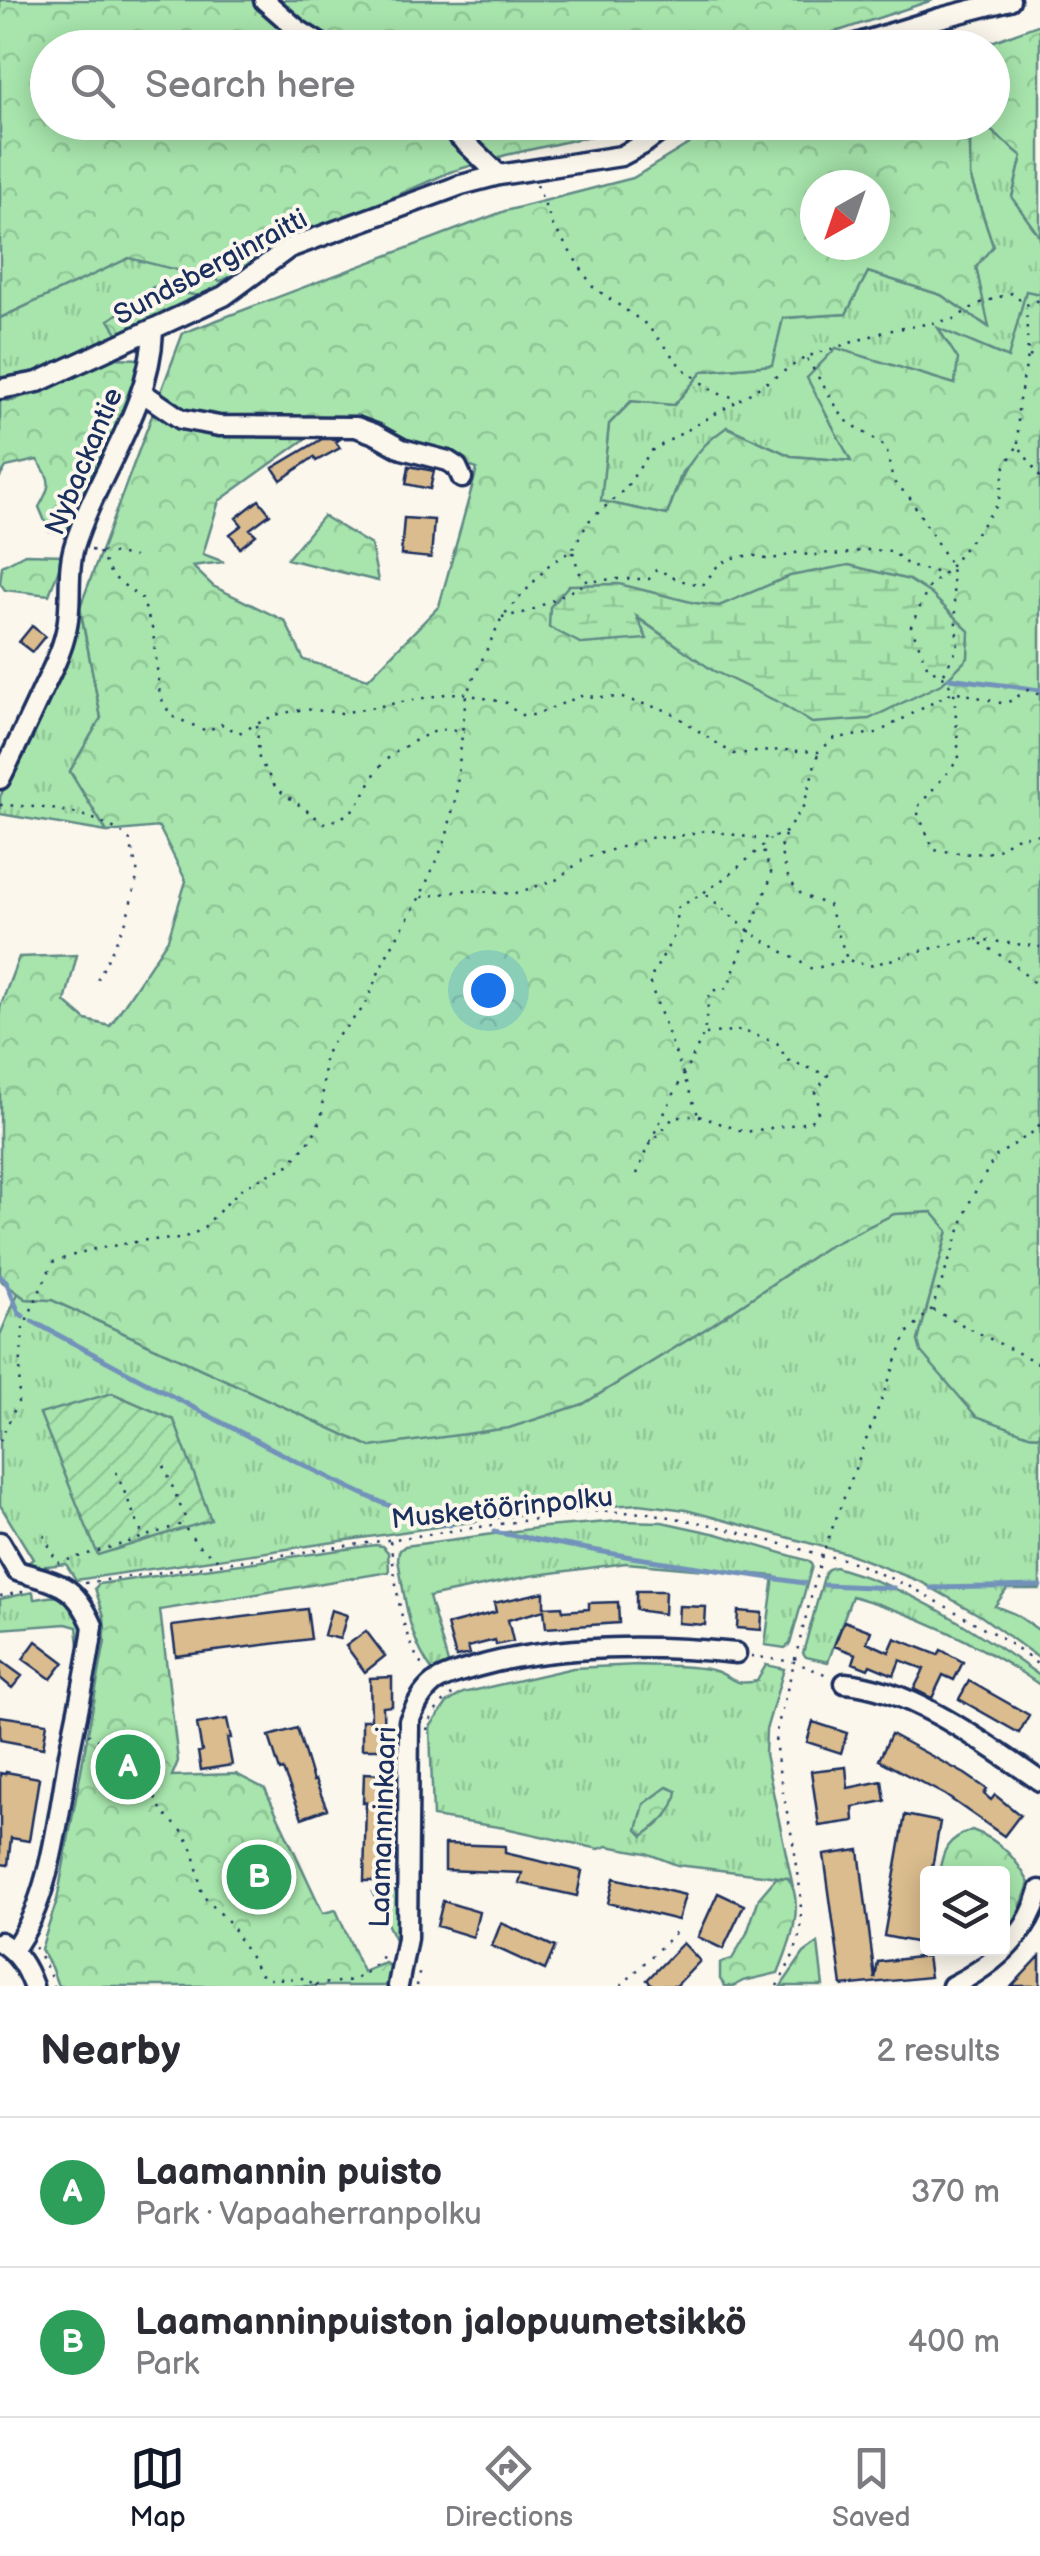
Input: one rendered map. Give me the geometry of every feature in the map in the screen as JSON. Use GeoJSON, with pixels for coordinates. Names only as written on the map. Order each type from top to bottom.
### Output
{"type":"FeatureCollection","features":[{"type":"Feature","properties":{"kind":"street"},"geometry":{"type":"LineString","coordinates":[[264,0],[299,30]]}},
{"type":"Feature","properties":{"kind":"street"},"geometry":{"type":"LineString","coordinates":[[901,30],[1010,0]]}},
{"type":"Feature","properties":{"kind":"street"},"geometry":{"type":"LineString","coordinates":[[463,140],[500,175]]}},
{"type":"Feature","properties":{"kind":"street","name":"Sundsberginraitti"},"geometry":{"type":"LineString","coordinates":[[0,389],[38,382],[153,331],[224,296],[289,248],[461,185],[621,156],[649,140]]}},
{"type":"Feature","properties":{"kind":"street","name":"Nybackantie"},"geometry":{"type":"LineString","coordinates":[[0,780],[59,654],[67,629],[74,547],[143,393],[153,331]]}},
{"type":"Feature","properties":{"kind":"street"},"geometry":{"type":"LineString","coordinates":[[143,393],[182,419],[218,426],[356,427],[402,449],[448,462],[462,478]]}},
{"type":"Feature","properties":{"kind":"street"},"geometry":{"type":"LineString","coordinates":[[0,1542],[17,1571],[63,1585],[78,1598],[93,1626],[39,1904],[24,1936],[7,1946],[22,1962],[33,1986]]}},
{"type":"Feature","properties":{"kind":"street"},"geometry":{"type":"LineString","coordinates":[[434,1682],[511,1657],[675,1647],[736,1653]]}},
{"type":"Feature","properties":{"kind":"street","name":"Laamanninkaari"},"geometry":{"type":"LineString","coordinates":[[398,1986],[407,1938],[409,1722],[419,1698],[434,1682]]}},
{"type":"Feature","properties":{"kind":"street"},"geometry":{"type":"LineString","coordinates":[[844,1683],[882,1690],[944,1719],[1040,1781]]}},
{"type":"Feature","properties":{"kind":"street"},"geometry":{"type":"LineString","coordinates":[[952,1986],[978,1972],[1021,1934],[1040,1890]]}},
{"type":"Feature","properties":{"kind":"path"},"geometry":{"type":"LineString","coordinates":[[531,170],[552,224],[593,287],[648,325],[682,368],[716,392],[741,399]]}},
{"type":"Feature","properties":{"kind":"path"},"geometry":{"type":"LineString","coordinates":[[0,1441],[18,1402],[23,1328],[53,1262],[89,1250],[181,1239],[200,1230],[243,1186],[289,1165],[312,1138],[322,1116],[324,1058],[334,1040],[364,1006],[446,838],[456,794],[466,694],[502,617],[549,565],[572,550],[589,520],[625,489],[651,451],[806,358],[886,332],[954,319],[978,304],[1012,293],[1026,305],[1028,356],[1018,404],[1018,445],[1005,466],[998,504],[951,566],[929,587],[911,626],[928,668],[943,676],[954,691],[959,759],[916,809],[934,850],[994,852],[1015,838],[1040,834]]}},
{"type":"Feature","properties":{"kind":"path"},"geometry":{"type":"LineString","coordinates":[[1026,305],[1040,300]]}},
{"type":"Feature","properties":{"kind":"path"},"geometry":{"type":"LineString","coordinates":[[1028,356],[1040,358]]}},
{"type":"Feature","properties":{"kind":"path"},"geometry":{"type":"LineString","coordinates":[[806,358],[844,419],[886,446],[893,481],[910,498],[951,566],[958,647],[943,676]]}},
{"type":"Feature","properties":{"kind":"path"},"geometry":{"type":"LineString","coordinates":[[1018,445],[1040,477]]}},
{"type":"Feature","properties":{"kind":"path"},"geometry":{"type":"LineString","coordinates":[[74,547],[134,557]]}},
{"type":"Feature","properties":{"kind":"path"},"geometry":{"type":"LineString","coordinates":[[572,550],[579,572],[588,582]]}},
{"type":"Feature","properties":{"kind":"path"},"geometry":{"type":"LineString","coordinates":[[502,617],[528,612],[588,582],[649,579],[656,569],[678,580],[703,585],[718,564],[752,555],[766,559],[800,552],[810,556],[892,551],[909,566],[943,574]]}},
{"type":"Feature","properties":{"kind":"path"},"geometry":{"type":"LineString","coordinates":[[99,552],[112,576],[142,598],[153,631],[160,696],[170,716],[206,731],[221,724],[239,732],[275,715],[304,710],[342,712],[451,694],[507,704],[519,716],[535,715],[582,696],[622,698],[669,712],[733,754],[818,752]]}},
{"type":"Feature","properties":{"kind":"path"},"geometry":{"type":"LineString","coordinates":[[848,960],[828,905],[802,895],[788,880],[780,850],[786,832],[804,804],[818,752],[835,738],[876,733],[954,691],[1004,704],[1028,690],[1040,695]]}},
{"type":"Feature","properties":{"kind":"path"},"geometry":{"type":"LineString","coordinates":[[257,724],[259,758],[276,788],[324,823],[341,820],[356,807],[384,762],[424,736],[442,730],[464,732]]}},
{"type":"Feature","properties":{"kind":"path"},"geometry":{"type":"LineString","coordinates":[[0,804],[83,814],[111,825],[129,838],[138,874],[126,921],[97,981]]}},
{"type":"Feature","properties":{"kind":"path"},"geometry":{"type":"LineString","coordinates":[[420,898],[467,890],[513,894],[556,880],[584,858],[654,837],[670,838],[706,830],[771,838],[786,832]]}},
{"type":"Feature","properties":{"kind":"path"},"geometry":{"type":"LineString","coordinates":[[698,1115],[650,980],[675,934],[677,908],[734,873],[771,838]]}},
{"type":"Feature","properties":{"kind":"path"},"geometry":{"type":"LineString","coordinates":[[636,1174],[704,1034],[710,991],[727,988],[772,875],[762,847]]}},
{"type":"Feature","properties":{"kind":"path"},"geometry":{"type":"LineString","coordinates":[[706,893],[750,932],[812,969],[848,960],[869,966],[974,939],[1040,947]]}},
{"type":"Feature","properties":{"kind":"path"},"geometry":{"type":"LineString","coordinates":[[974,939],[1011,962],[1040,988]]}},
{"type":"Feature","properties":{"kind":"path"},"geometry":{"type":"LineString","coordinates":[[647,1148],[673,1118],[698,1115],[745,1132],[810,1122],[820,1109],[815,1093],[828,1075],[787,1060],[777,1043],[742,1030],[704,1034]]}},
{"type":"Feature","properties":{"kind":"path"},"geometry":{"type":"LineString","coordinates":[[777,1986],[794,1956],[800,1931],[801,1890],[777,1764],[776,1736],[822,1556],[906,1334],[932,1309],[971,1199],[996,1158],[1040,1124]]}},
{"type":"Feature","properties":{"kind":"path"},"geometry":{"type":"LineString","coordinates":[[932,1309],[1040,1364]]}},
{"type":"Feature","properties":{"kind":"path"},"geometry":{"type":"LineString","coordinates":[[44,1535],[57,1563],[182,1524],[186,1520],[164,1466]]}},
{"type":"Feature","properties":{"kind":"path"},"geometry":{"type":"LineString","coordinates":[[116,1472],[143,1537]]}},
{"type":"Feature","properties":{"kind":"path","name":"Musketöörinpolku"},"geometry":{"type":"LineString","coordinates":[[63,1585],[78,1586],[592,1512],[649,1513],[848,1560],[915,1589],[1002,1638],[1040,1666]]}},
{"type":"Feature","properties":{"kind":"path"},"geometry":{"type":"LineString","coordinates":[[182,1524],[198,1545],[223,1564]]}},
{"type":"Feature","properties":{"kind":"path"},"geometry":{"type":"LineString","coordinates":[[390,1540],[403,1626],[414,1654],[447,1698]]}},
{"type":"Feature","properties":{"kind":"path"},"geometry":{"type":"LineString","coordinates":[[0,1596],[32,1591]]}},
{"type":"Feature","properties":{"kind":"path"},"geometry":{"type":"LineString","coordinates":[[736,1653],[794,1662],[844,1683]]}},
{"type":"Feature","properties":{"kind":"path"},"geometry":{"type":"LineString","coordinates":[[426,1736],[430,1716],[458,1690]]}},
{"type":"Feature","properties":{"kind":"path"},"geometry":{"type":"LineString","coordinates":[[82,1731],[114,1749],[146,1778],[163,1813],[183,1832],[194,1852],[202,1895],[230,1922],[260,1974],[272,1979],[307,1978],[314,1986],[349,1982],[363,1978],[384,1954]]}},
{"type":"Feature","properties":{"kind":"path"},"geometry":{"type":"LineString","coordinates":[[621,1986],[676,1932]]}},
{"type":"Feature","properties":{"kind":"path"},"geometry":{"type":"LineString","coordinates":[[418,1986],[421,1958]]}},
{"type":"Feature","properties":{"kind":"green space"},"geometry":{"type":"Polygon","coordinates":[[[0,0],[933,0],[842,30],[30,30],[30,140],[574,140],[450,172],[282,246],[221,281],[129,258],[0,318],[0,0]]]}},
{"type":"Feature","properties":{"kind":"green space"},"geometry":{"type":"Polygon","coordinates":[[[1040,24],[1040,237],[1012,198],[1022,156],[1003,140],[1010,140],[1010,35],[1040,24]]]}},
{"type":"Feature","properties":{"kind":"green space"},"geometry":{"type":"Polygon","coordinates":[[[695,140],[970,140],[970,176],[993,246],[976,267],[989,327],[941,295],[868,272],[846,314],[783,318],[772,365],[703,371],[674,405],[631,401],[609,424],[601,501],[667,515],[688,466],[727,427],[791,456],[851,461],[807,378],[836,348],[955,384],[958,359],[938,328],[1008,358],[1026,291],[1040,294],[1040,1436],[976,1416],[921,1352],[918,1341],[948,1231],[932,1212],[894,1214],[825,1248],[707,1328],[583,1404],[509,1428],[371,1447],[52,1300],[26,1299],[0,1280],[0,1007],[19,957],[77,955],[65,1002],[86,1020],[110,1026],[168,939],[186,881],[159,827],[107,832],[70,771],[101,718],[80,607],[183,333],[505,211],[633,178],[695,140]],[[333,419],[219,501],[203,554],[224,562],[192,566],[213,586],[285,621],[304,660],[368,679],[439,606],[477,469],[333,419]],[[719,606],[635,616],[678,646],[719,606]]]}},
{"type":"Feature","properties":{"kind":"green space"},"geometry":{"type":"Polygon","coordinates":[[[970,140],[1003,140],[1022,156],[1012,197],[1040,237],[1040,294],[1026,292],[1009,358],[940,330],[959,359],[955,384],[808,378],[852,461],[791,456],[727,427],[682,472],[667,515],[600,501],[609,424],[632,401],[674,405],[703,371],[771,365],[783,318],[846,314],[868,272],[941,295],[987,326],[976,266],[993,245],[970,176],[970,140]]]}},
{"type":"Feature","properties":{"kind":"green space"},"geometry":{"type":"Polygon","coordinates":[[[129,257],[221,281],[251,267],[219,293],[20,382],[0,384],[0,318],[129,257]]]}},
{"type":"Feature","properties":{"kind":"green space"},"geometry":{"type":"Polygon","coordinates":[[[153,287],[204,297],[119,336],[109,320],[153,287]]]}},
{"type":"Feature","properties":{"kind":"green space"},"geometry":{"type":"Polygon","coordinates":[[[112,358],[142,359],[72,536],[49,531],[39,507],[48,478],[37,460],[6,467],[0,477],[0,400],[12,401],[112,358]]]}},
{"type":"Feature","properties":{"kind":"green space"},"geometry":{"type":"Polygon","coordinates":[[[323,516],[371,545],[378,581],[287,559],[323,516]]]}},
{"type":"Feature","properties":{"kind":"green space"},"geometry":{"type":"Polygon","coordinates":[[[25,554],[64,555],[49,595],[5,590],[0,583],[2,566],[25,554]]]}},
{"type":"Feature","properties":{"kind":"green space"},"geometry":{"type":"Polygon","coordinates":[[[849,565],[909,580],[931,594],[969,631],[968,658],[943,683],[869,719],[812,723],[712,670],[637,617],[647,639],[582,644],[549,627],[550,607],[569,585],[619,584],[719,606],[790,576],[849,565]]]}},
{"type":"Feature","properties":{"kind":"green space"},"geometry":{"type":"Polygon","coordinates":[[[80,607],[101,718],[70,772],[107,832],[0,814],[0,797],[65,657],[80,607]]]}},
{"type":"Feature","properties":{"kind":"green space"},"geometry":{"type":"Polygon","coordinates":[[[932,1212],[948,1230],[918,1341],[1029,1435],[1040,1436],[1040,1589],[1007,1589],[995,1606],[1040,1631],[1040,1659],[981,1616],[921,1582],[850,1554],[686,1510],[639,1504],[551,1510],[76,1580],[66,1564],[24,1566],[33,1559],[0,1505],[0,1335],[18,1293],[26,1299],[52,1300],[371,1447],[583,1404],[707,1328],[825,1248],[894,1214],[932,1212]]]}},
{"type":"Feature","properties":{"kind":"green space"},"geometry":{"type":"Polygon","coordinates":[[[112,1393],[174,1420],[211,1520],[98,1555],[40,1414],[112,1393]]]}},
{"type":"Feature","properties":{"kind":"green space"},"geometry":{"type":"Polygon","coordinates":[[[620,1521],[662,1522],[809,1561],[812,1566],[790,1644],[785,1648],[765,1645],[774,1576],[626,1563],[530,1576],[429,1597],[450,1670],[434,1673],[418,1646],[409,1618],[398,1559],[405,1546],[620,1521]]]}},
{"type":"Feature","properties":{"kind":"green space"},"geometry":{"type":"Polygon","coordinates":[[[375,1545],[388,1552],[389,1572],[160,1610],[178,1761],[172,1776],[236,1774],[265,1789],[323,1913],[336,1910],[363,1972],[385,1963],[394,1969],[390,1986],[58,1986],[41,1949],[57,1900],[105,1641],[104,1616],[95,1588],[99,1584],[375,1545]]]}},
{"type":"Feature","properties":{"kind":"green space"},"geometry":{"type":"Polygon","coordinates":[[[835,1567],[889,1586],[938,1610],[1040,1676],[1040,1685],[950,1633],[852,1596],[828,1662],[806,1657],[803,1653],[825,1573],[835,1567]]]}},
{"type":"Feature","properties":{"kind":"green space"},"geometry":{"type":"Polygon","coordinates":[[[33,1592],[34,1599],[56,1597],[74,1605],[81,1619],[80,1653],[77,1627],[66,1624],[0,1629],[0,1599],[33,1592]]]}},
{"type":"Feature","properties":{"kind":"green space"},"geometry":{"type":"Polygon","coordinates":[[[766,1665],[784,1669],[766,1730],[765,1754],[793,1887],[787,1878],[677,1865],[646,1853],[607,1846],[599,1849],[433,1817],[430,1727],[447,1703],[463,1693],[573,1668],[704,1668],[741,1683],[757,1681],[766,1665]]]}},
{"type":"Feature","properties":{"kind":"green space"},"geometry":{"type":"Polygon","coordinates":[[[667,1787],[677,1791],[673,1805],[661,1822],[643,1836],[637,1830],[644,1804],[667,1787]]]}},
{"type":"Feature","properties":{"kind":"green space"},"geometry":{"type":"Polygon","coordinates":[[[972,1830],[991,1839],[1019,1866],[1029,1883],[1010,1926],[1010,1866],[940,1866],[948,1846],[972,1830]]]}},
{"type":"Feature","properties":{"kind":"green space"},"geometry":{"type":"Polygon","coordinates":[[[776,1878],[788,1878],[796,1900],[794,1925],[778,1973],[725,1986],[720,1979],[720,1963],[732,1959],[747,1933],[759,1898],[776,1878]]]}},
{"type":"Feature","properties":{"kind":"green space"},"geometry":{"type":"Polygon","coordinates":[[[398,1891],[397,1944],[372,1892],[398,1891]]]}},
{"type":"Feature","properties":{"kind":"green space"},"geometry":{"type":"Polygon","coordinates":[[[818,1943],[823,1986],[781,1986],[804,1953],[818,1943]]]}},
{"type":"Feature","properties":{"kind":"building"},"geometry":{"type":"Polygon","coordinates":[[[322,439],[340,439],[336,442],[340,448],[316,461],[314,457],[281,480],[273,468],[322,439]]]}},
{"type":"Feature","properties":{"kind":"building"},"geometry":{"type":"Polygon","coordinates":[[[409,466],[434,471],[430,489],[406,484],[409,466]]]}},
{"type":"Feature","properties":{"kind":"building"},"geometry":{"type":"Polygon","coordinates":[[[259,500],[270,514],[250,529],[256,535],[240,548],[230,534],[242,525],[236,518],[259,500]]]}},
{"type":"Feature","properties":{"kind":"building"},"geometry":{"type":"Polygon","coordinates":[[[404,518],[434,520],[431,558],[401,555],[404,518]]]}},
{"type":"Feature","properties":{"kind":"building"},"geometry":{"type":"Polygon","coordinates":[[[32,626],[45,636],[32,652],[19,642],[32,626]]]}},
{"type":"Feature","properties":{"kind":"building"},"geometry":{"type":"Polygon","coordinates":[[[636,1591],[665,1591],[664,1614],[636,1610],[636,1591]]]}},
{"type":"Feature","properties":{"kind":"building"},"geometry":{"type":"Polygon","coordinates":[[[544,1592],[544,1607],[562,1606],[563,1611],[589,1609],[589,1603],[618,1602],[619,1623],[546,1628],[544,1610],[508,1620],[513,1641],[496,1645],[495,1640],[468,1647],[470,1654],[456,1657],[447,1625],[496,1612],[494,1603],[544,1592]]]}},
{"type":"Feature","properties":{"kind":"building"},"geometry":{"type":"Polygon","coordinates":[[[679,1606],[706,1607],[705,1625],[678,1623],[679,1606]]]}},
{"type":"Feature","properties":{"kind":"building"},"geometry":{"type":"Polygon","coordinates":[[[307,1609],[311,1639],[176,1656],[172,1626],[307,1609]]]}},
{"type":"Feature","properties":{"kind":"building"},"geometry":{"type":"Polygon","coordinates":[[[331,1610],[347,1615],[340,1639],[324,1635],[331,1610]]]}},
{"type":"Feature","properties":{"kind":"building"},"geometry":{"type":"Polygon","coordinates":[[[738,1611],[762,1613],[761,1630],[737,1628],[738,1611]]]}},
{"type":"Feature","properties":{"kind":"building"},"geometry":{"type":"Polygon","coordinates":[[[844,1621],[871,1631],[867,1642],[889,1652],[895,1638],[938,1655],[941,1650],[963,1662],[954,1680],[943,1675],[932,1698],[914,1689],[924,1669],[900,1660],[894,1675],[853,1663],[856,1654],[834,1646],[844,1621]]]}},
{"type":"Feature","properties":{"kind":"building"},"geometry":{"type":"Polygon","coordinates":[[[366,1631],[385,1656],[365,1672],[346,1646],[366,1631]]]}},
{"type":"Feature","properties":{"kind":"building"},"geometry":{"type":"Polygon","coordinates":[[[36,1641],[64,1662],[51,1679],[23,1659],[36,1641]]]}},
{"type":"Feature","properties":{"kind":"building"},"geometry":{"type":"Polygon","coordinates":[[[0,1660],[22,1676],[12,1688],[0,1678],[0,1660]]]}},
{"type":"Feature","properties":{"kind":"building"},"geometry":{"type":"Polygon","coordinates":[[[392,1677],[392,1706],[383,1707],[384,1749],[362,1749],[362,1720],[371,1720],[370,1678],[392,1677]]]}},
{"type":"Feature","properties":{"kind":"building"},"geometry":{"type":"Polygon","coordinates":[[[969,1681],[1029,1715],[1019,1733],[959,1699],[969,1681]]]}},
{"type":"Feature","properties":{"kind":"building"},"geometry":{"type":"Polygon","coordinates":[[[0,1716],[47,1723],[43,1748],[0,1740],[0,1716]]]}},
{"type":"Feature","properties":{"kind":"building"},"geometry":{"type":"Polygon","coordinates":[[[227,1719],[232,1765],[201,1770],[197,1724],[227,1719]]]}},
{"type":"Feature","properties":{"kind":"building"},"geometry":{"type":"Polygon","coordinates":[[[813,1722],[847,1733],[841,1753],[807,1742],[813,1722]]]}},
{"type":"Feature","properties":{"kind":"building"},"geometry":{"type":"Polygon","coordinates":[[[297,1728],[313,1781],[327,1809],[302,1818],[269,1736],[297,1728]]]}},
{"type":"Feature","properties":{"kind":"building"},"geometry":{"type":"Polygon","coordinates":[[[891,1734],[965,1774],[987,1789],[984,1794],[991,1800],[995,1795],[1020,1815],[1004,1836],[945,1795],[879,1760],[891,1734]]]}},
{"type":"Feature","properties":{"kind":"building"},"geometry":{"type":"Polygon","coordinates":[[[846,1767],[848,1788],[882,1781],[885,1801],[853,1807],[854,1821],[819,1826],[811,1771],[846,1767]]]}},
{"type":"Feature","properties":{"kind":"building"},"geometry":{"type":"Polygon","coordinates":[[[0,1773],[39,1778],[29,1841],[11,1838],[8,1865],[0,1864],[0,1773]]]}},
{"type":"Feature","properties":{"kind":"building"},"geometry":{"type":"Polygon","coordinates":[[[364,1773],[384,1774],[385,1881],[364,1881],[364,1773]]]}},
{"type":"Feature","properties":{"kind":"building"},"geometry":{"type":"Polygon","coordinates":[[[905,1815],[940,1822],[932,1866],[920,1866],[920,1943],[884,1936],[905,1815]]]}},
{"type":"Feature","properties":{"kind":"building"},"geometry":{"type":"Polygon","coordinates":[[[445,1844],[505,1846],[505,1853],[582,1871],[577,1896],[519,1883],[522,1873],[445,1870],[445,1844]]]}},
{"type":"Feature","properties":{"kind":"building"},"geometry":{"type":"Polygon","coordinates":[[[859,1850],[875,1979],[878,1962],[927,1956],[930,1977],[842,1986],[824,1855],[859,1850]]]}},
{"type":"Feature","properties":{"kind":"building"},"geometry":{"type":"Polygon","coordinates":[[[614,1878],[685,1895],[678,1920],[608,1903],[614,1878]]]}},
{"type":"Feature","properties":{"kind":"building"},"geometry":{"type":"Polygon","coordinates":[[[718,1893],[744,1905],[723,1949],[698,1937],[718,1893]]]}},
{"type":"Feature","properties":{"kind":"building"},"geometry":{"type":"Polygon","coordinates":[[[443,1901],[479,1912],[473,1937],[437,1926],[443,1901]]]}},
{"type":"Feature","properties":{"kind":"building"},"geometry":{"type":"Polygon","coordinates":[[[501,1923],[555,1947],[545,1970],[492,1946],[501,1923]]]}},
{"type":"Feature","properties":{"kind":"building"},"geometry":{"type":"Polygon","coordinates":[[[683,1943],[700,1961],[676,1986],[654,1986],[647,1980],[683,1943]]]}},
{"type":"Feature","properties":{"kind":"building"},"geometry":{"type":"Polygon","coordinates":[[[1040,1956],[1040,1986],[1012,1986],[1040,1956]]]}},
{"type":"Feature","properties":{"kind":"waterway"},"geometry":{"type":"LineString","coordinates":[[949,678],[1040,690]]}},
{"type":"Feature","properties":{"kind":"waterway"},"geometry":{"type":"LineString","coordinates":[[0,1276],[23,1316]]}},
{"type":"Feature","properties":{"kind":"waterway"},"geometry":{"type":"LineString","coordinates":[[32,1321],[337,1482],[394,1508],[450,1525]]}},
{"type":"Feature","properties":{"kind":"waterway"},"geometry":{"type":"LineString","coordinates":[[494,1532],[804,1583]]}},
{"type":"Feature","properties":{"kind":"waterway"},"geometry":{"type":"LineString","coordinates":[[825,1585],[894,1588]]}},
{"type":"Feature","properties":{"kind":"waterway"},"geometry":{"type":"LineString","coordinates":[[931,1588],[1040,1586]]}},
{"type":"Feature","properties":{"kind":"place","name":"Laamannin puisto"},"geometry":{"type":"Point","coordinates":[128,1767]}},
{"type":"Feature","properties":{"kind":"place","name":"Laamanninpuiston jalopuumetsikkö"},"geometry":{"type":"Point","coordinates":[259,1877]}}]}
